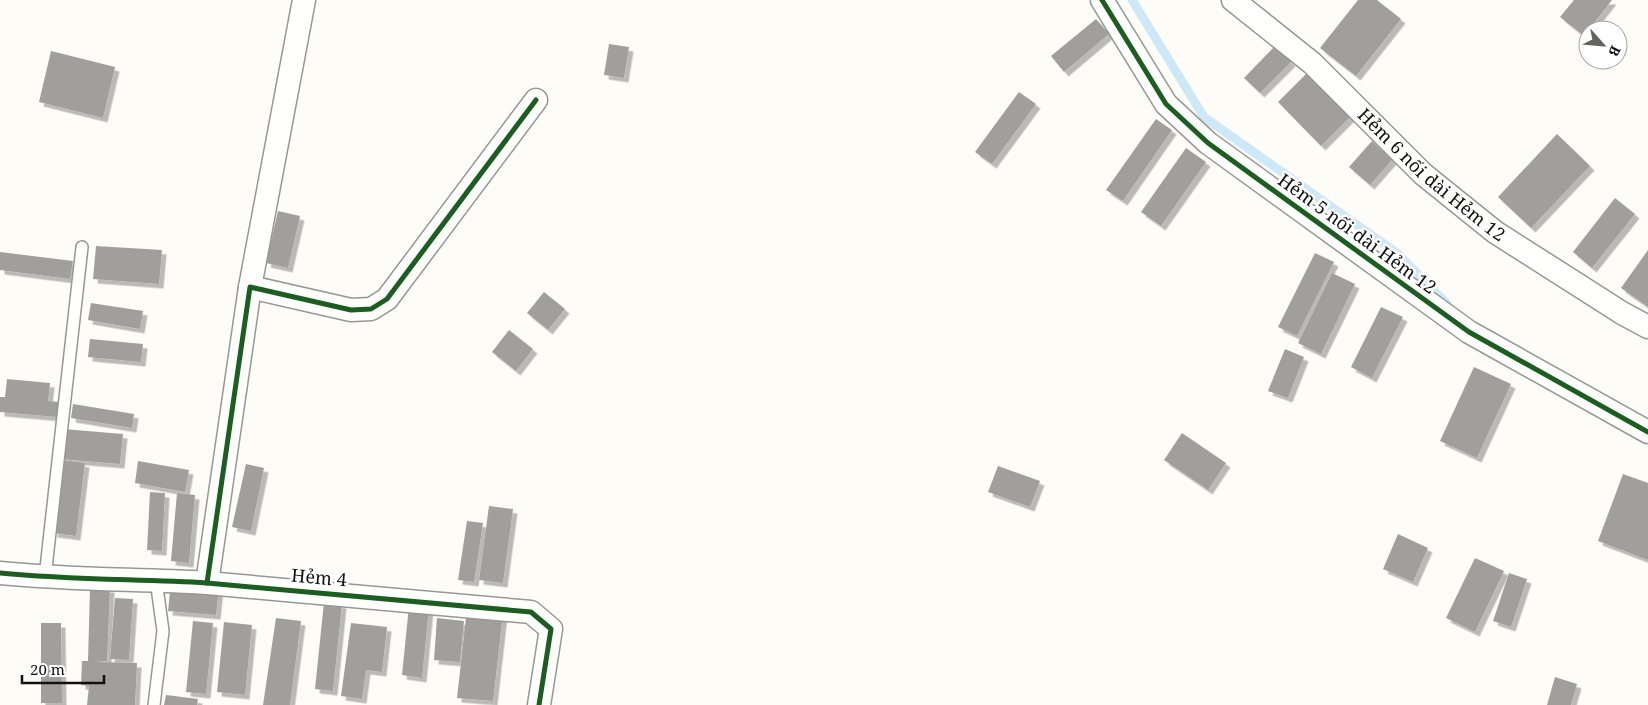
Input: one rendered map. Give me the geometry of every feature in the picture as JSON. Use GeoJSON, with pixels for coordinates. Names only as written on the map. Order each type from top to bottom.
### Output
{"type":"FeatureCollection","features":[{"type":"Feature","properties":{"kind":"street"},"geometry":{"type":"LineString","coordinates":[[207,583],[250,287],[304,0]]}},
{"type":"Feature","properties":{"kind":"street","name":"Hẻm 5 nối dài Hẻm 12"},"geometry":{"type":"LineString","coordinates":[[1102,0],[1166,104],[1208,142],[1469,332],[1648,432]]}},
{"type":"Feature","properties":{"kind":"street","name":"Hẻm 6 nối dài Hẻm 12"},"geometry":{"type":"LineString","coordinates":[[1233,0],[1312,63],[1423,174],[1495,232],[1622,313],[1648,327]]}},
{"type":"Feature","properties":{"kind":"street"},"geometry":{"type":"LineString","coordinates":[[250,287],[352,310],[371,309],[387,299],[536,100]]}},
{"type":"Feature","properties":{"kind":"street","name":"Hẻm 4"},"geometry":{"type":"LineString","coordinates":[[0,573],[45,578],[207,583],[531,612],[552,629],[539,705]]}},
{"type":"Feature","properties":{"kind":"lane"},"geometry":{"type":"LineString","coordinates":[[45,578],[82,247]]}},
{"type":"Feature","properties":{"kind":"lane"},"geometry":{"type":"LineString","coordinates":[[154,705],[163,631],[156,580]]}},
{"type":"Feature","properties":{"kind":"building"},"geometry":{"type":"Polygon","coordinates":[[[1358,0],[1377,0],[1401,19],[1356,76],[1320,48],[1358,0]]]}},
{"type":"Feature","properties":{"kind":"building"},"geometry":{"type":"Polygon","coordinates":[[[1574,0],[1612,0],[1596,20],[1578,20],[1578,31],[1560,17],[1574,0]]]}},
{"type":"Feature","properties":{"kind":"building"},"geometry":{"type":"Polygon","coordinates":[[[1096,19],[1109,34],[1064,72],[1051,56],[1096,19]]]}},
{"type":"Feature","properties":{"kind":"building"},"geometry":{"type":"Polygon","coordinates":[[[609,44],[629,47],[624,78],[604,75],[609,44]]]}},
{"type":"Feature","properties":{"kind":"building"},"geometry":{"type":"Polygon","coordinates":[[[1275,46],[1291,62],[1260,93],[1244,78],[1275,46]]]}},
{"type":"Feature","properties":{"kind":"building"},"geometry":{"type":"Polygon","coordinates":[[[51,51],[115,67],[103,118],[39,102],[51,51]]]}},
{"type":"Feature","properties":{"kind":"building"},"geometry":{"type":"Polygon","coordinates":[[[1307,73],[1350,117],[1321,146],[1278,102],[1307,73]]]}},
{"type":"Feature","properties":{"kind":"building"},"geometry":{"type":"Polygon","coordinates":[[[1019,92],[1036,104],[992,164],[975,152],[1019,92]]]}},
{"type":"Feature","properties":{"kind":"building"},"geometry":{"type":"Polygon","coordinates":[[[1156,119],[1172,130],[1123,201],[1106,190],[1156,119]]]}},
{"type":"Feature","properties":{"kind":"building"},"geometry":{"type":"Polygon","coordinates":[[[1557,134],[1590,166],[1531,228],[1498,197],[1557,134]]]}},
{"type":"Feature","properties":{"kind":"building"},"geometry":{"type":"Polygon","coordinates":[[[1372,141],[1392,160],[1370,185],[1349,167],[1372,141]]]}},
{"type":"Feature","properties":{"kind":"building"},"geometry":{"type":"Polygon","coordinates":[[[1186,148],[1206,162],[1161,226],[1141,212],[1186,148]]]}},
{"type":"Feature","properties":{"kind":"building"},"geometry":{"type":"Polygon","coordinates":[[[1615,198],[1635,214],[1592,268],[1573,252],[1615,198]]]}},
{"type":"Feature","properties":{"kind":"building"},"geometry":{"type":"Polygon","coordinates":[[[278,211],[300,216],[288,268],[266,263],[278,211]]]}},
{"type":"Feature","properties":{"kind":"building"},"geometry":{"type":"Polygon","coordinates":[[[96,246],[162,250],[159,284],[93,279],[96,246]]]}},
{"type":"Feature","properties":{"kind":"building"},"geometry":{"type":"Polygon","coordinates":[[[1648,250],[1648,307],[1621,288],[1648,250]]]}},
{"type":"Feature","properties":{"kind":"building"},"geometry":{"type":"Polygon","coordinates":[[[0,252],[73,261],[70,279],[0,270],[0,252]]]}},
{"type":"Feature","properties":{"kind":"building"},"geometry":{"type":"Polygon","coordinates":[[[1315,253],[1334,262],[1297,336],[1278,327],[1315,253]]]}},
{"type":"Feature","properties":{"kind":"building"},"geometry":{"type":"Polygon","coordinates":[[[1332,273],[1355,284],[1321,354],[1298,343],[1332,273]]]}},
{"type":"Feature","properties":{"kind":"building"},"geometry":{"type":"Polygon","coordinates":[[[544,292],[565,309],[548,330],[527,313],[544,292]]]}},
{"type":"Feature","properties":{"kind":"building"},"geometry":{"type":"Polygon","coordinates":[[[91,303],[143,311],[140,329],[88,320],[91,303]]]}},
{"type":"Feature","properties":{"kind":"building"},"geometry":{"type":"Polygon","coordinates":[[[1381,307],[1403,317],[1372,378],[1351,367],[1381,307]]]}},
{"type":"Feature","properties":{"kind":"building"},"geometry":{"type":"Polygon","coordinates":[[[509,330],[533,349],[516,371],[492,352],[509,330]]]}},
{"type":"Feature","properties":{"kind":"building"},"geometry":{"type":"Polygon","coordinates":[[[90,339],[143,344],[141,362],[88,357],[90,339]]]}},
{"type":"Feature","properties":{"kind":"building"},"geometry":{"type":"Polygon","coordinates":[[[1285,349],[1304,357],[1288,398],[1268,391],[1285,349]]]}},
{"type":"Feature","properties":{"kind":"building"},"geometry":{"type":"Polygon","coordinates":[[[1474,367],[1511,384],[1477,458],[1440,441],[1474,367]]]}},
{"type":"Feature","properties":{"kind":"building"},"geometry":{"type":"Polygon","coordinates":[[[7,379],[50,383],[48,401],[59,402],[57,417],[0,412],[0,397],[5,397],[7,379]]]}},
{"type":"Feature","properties":{"kind":"building"},"geometry":{"type":"Polygon","coordinates":[[[73,404],[134,414],[132,428],[71,418],[73,404]]]}},
{"type":"Feature","properties":{"kind":"building"},"geometry":{"type":"Polygon","coordinates":[[[63,429],[123,434],[120,464],[60,459],[63,429]]]}},
{"type":"Feature","properties":{"kind":"building"},"geometry":{"type":"Polygon","coordinates":[[[1182,433],[1226,463],[1208,490],[1164,460],[1182,433]]]}},
{"type":"Feature","properties":{"kind":"building"},"geometry":{"type":"Polygon","coordinates":[[[62,460],[85,463],[76,536],[53,533],[62,460]]]}},
{"type":"Feature","properties":{"kind":"building"},"geometry":{"type":"Polygon","coordinates":[[[138,461],[189,470],[185,492],[135,483],[138,461]]]}},
{"type":"Feature","properties":{"kind":"building"},"geometry":{"type":"Polygon","coordinates":[[[246,464],[264,468],[251,531],[232,527],[246,464]]]}},
{"type":"Feature","properties":{"kind":"building"},"geometry":{"type":"Polygon","coordinates":[[[998,466],[1040,481],[1030,507],[988,492],[998,466]]]}},
{"type":"Feature","properties":{"kind":"building"},"geometry":{"type":"Polygon","coordinates":[[[1623,474],[1648,483],[1648,560],[1598,541],[1623,474]]]}},
{"type":"Feature","properties":{"kind":"building"},"geometry":{"type":"Polygon","coordinates":[[[150,492],[165,493],[162,551],[147,550],[150,492]]]}},
{"type":"Feature","properties":{"kind":"building"},"geometry":{"type":"Polygon","coordinates":[[[177,493],[195,495],[189,563],[171,561],[177,493]]]}},
{"type":"Feature","properties":{"kind":"building"},"geometry":{"type":"Polygon","coordinates":[[[489,506],[513,509],[503,583],[479,580],[489,506]]]}},
{"type":"Feature","properties":{"kind":"building"},"geometry":{"type":"Polygon","coordinates":[[[467,521],[483,523],[474,582],[458,580],[467,521]]]}},
{"type":"Feature","properties":{"kind":"building"},"geometry":{"type":"Polygon","coordinates":[[[1398,534],[1428,548],[1413,582],[1383,569],[1398,534]]]}},
{"type":"Feature","properties":{"kind":"building"},"geometry":{"type":"Polygon","coordinates":[[[1475,558],[1504,571],[1475,632],[1446,618],[1475,558]]]}},
{"type":"Feature","properties":{"kind":"building"},"geometry":{"type":"Polygon","coordinates":[[[1509,573],[1527,579],[1511,627],[1493,621],[1509,573]]]}},
{"type":"Feature","properties":{"kind":"building"},"geometry":{"type":"Polygon","coordinates":[[[171,583],[219,587],[216,615],[168,611],[171,583]]]}},
{"type":"Feature","properties":{"kind":"building"},"geometry":{"type":"Polygon","coordinates":[[[90,588],[110,588],[107,661],[96,662],[137,663],[135,705],[87,705],[89,686],[81,685],[82,661],[88,661],[90,588]]]}},
{"type":"Feature","properties":{"kind":"building"},"geometry":{"type":"Polygon","coordinates":[[[115,598],[133,599],[129,660],[110,659],[115,598]]]}},
{"type":"Feature","properties":{"kind":"building"},"geometry":{"type":"Polygon","coordinates":[[[324,602],[342,604],[333,691],[315,689],[324,602]]]}},
{"type":"Feature","properties":{"kind":"building"},"geometry":{"type":"Polygon","coordinates":[[[409,606],[429,608],[422,678],[402,675],[409,606]]]}},
{"type":"Feature","properties":{"kind":"building"},"geometry":{"type":"Polygon","coordinates":[[[467,609],[503,613],[493,701],[457,698],[467,609]]]}},
{"type":"Feature","properties":{"kind":"building"},"geometry":{"type":"Polygon","coordinates":[[[276,618],[301,621],[290,705],[263,705],[276,618]]]}},
{"type":"Feature","properties":{"kind":"building"},"geometry":{"type":"Polygon","coordinates":[[[437,618],[464,621],[460,662],[434,660],[437,618]]]}},
{"type":"Feature","properties":{"kind":"building"},"geometry":{"type":"Polygon","coordinates":[[[193,621],[213,623],[206,694],[186,692],[193,621]]]}},
{"type":"Feature","properties":{"kind":"building"},"geometry":{"type":"Polygon","coordinates":[[[224,622],[252,625],[245,695],[217,692],[224,622]]]}},
{"type":"Feature","properties":{"kind":"building"},"geometry":{"type":"Polygon","coordinates":[[[41,623],[61,623],[62,703],[41,703],[41,623]]]}},
{"type":"Feature","properties":{"kind":"building"},"geometry":{"type":"Polygon","coordinates":[[[351,623],[387,627],[382,672],[366,670],[362,699],[341,696],[351,623]]]}},
{"type":"Feature","properties":{"kind":"building"},"geometry":{"type":"Polygon","coordinates":[[[1555,677],[1577,684],[1571,705],[1547,705],[1555,677]]]}},
{"type":"Feature","properties":{"kind":"building"},"geometry":{"type":"Polygon","coordinates":[[[166,695],[198,699],[197,705],[164,705],[166,695]]]}},
{"type":"Feature","properties":{"kind":"waterway"},"geometry":{"type":"LineString","coordinates":[[1132,0],[1204,117],[1398,254],[1447,304]]}},
{"type":"Feature","properties":{"kind":"cycle path"},"geometry":{"type":"LineString","coordinates":[[1102,0],[1166,104],[1208,143],[1469,332],[1648,432]]}},
{"type":"Feature","properties":{"kind":"cycle path"},"geometry":{"type":"LineString","coordinates":[[207,583],[250,287],[351,310],[371,309],[387,299],[536,100]]}},
{"type":"Feature","properties":{"kind":"cycle path"},"geometry":{"type":"LineString","coordinates":[[0,573],[207,583],[531,612],[551,629],[539,705]]}}]}
